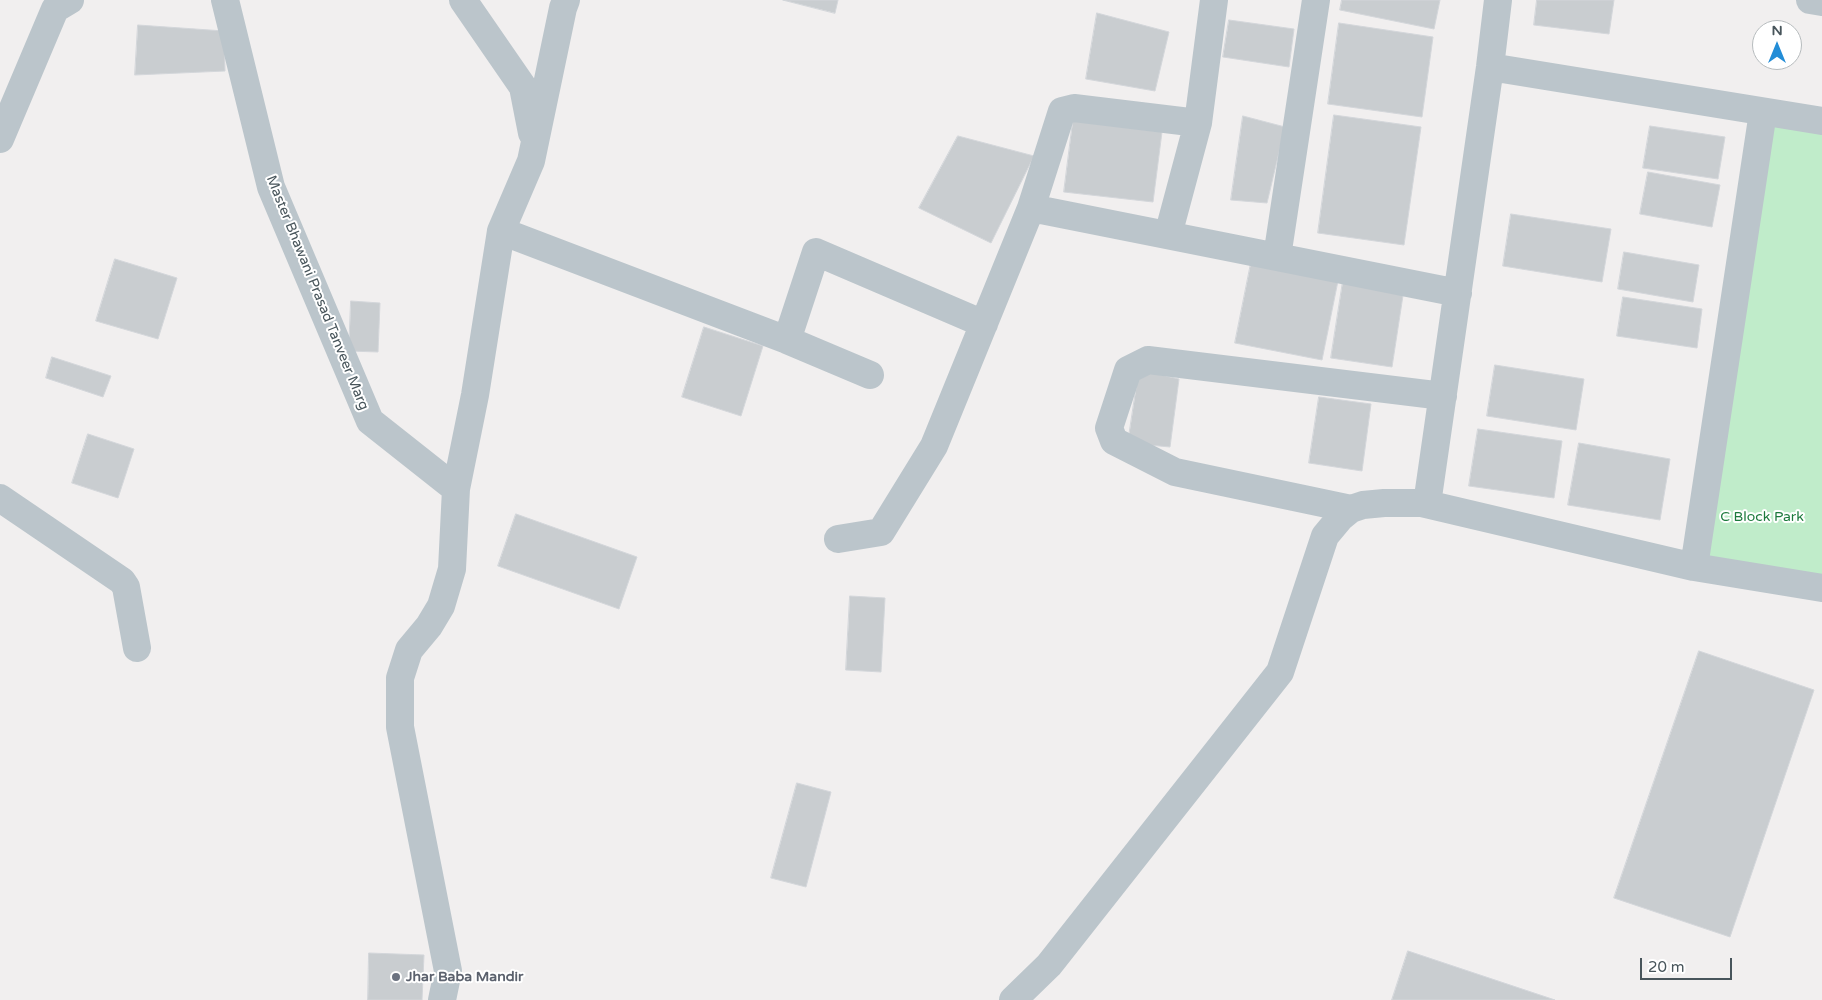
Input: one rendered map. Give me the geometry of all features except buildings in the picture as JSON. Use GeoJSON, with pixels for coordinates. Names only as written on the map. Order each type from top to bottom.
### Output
{"type":"FeatureCollection","features":[{"type":"Feature","properties":{"kind":"street","name":"Master Bhawani Prasad Tanveer Marg"},"geometry":{"type":"LineString","coordinates":[[225,0],[271,188],[370,421],[456,490]]}},
{"type":"Feature","properties":{"kind":"street"},"geometry":{"type":"LineString","coordinates":[[463,0],[523,87],[535,144]]}},
{"type":"Feature","properties":{"kind":"street"},"geometry":{"type":"LineString","coordinates":[[442,1000],[448,970],[400,728],[400,678],[409,650],[429,626],[441,606],[452,569],[456,490],[475,395],[501,232],[532,161],[566,0]]}},
{"type":"Feature","properties":{"kind":"street"},"geometry":{"type":"LineString","coordinates":[[1168,235],[1198,123],[1214,0]]}},
{"type":"Feature","properties":{"kind":"street"},"geometry":{"type":"LineString","coordinates":[[1277,257],[1316,0]]}},
{"type":"Feature","properties":{"kind":"street"},"geometry":{"type":"LineString","coordinates":[[1422,503],[1428,497],[1498,0]]}},
{"type":"Feature","properties":{"kind":"street"},"geometry":{"type":"LineString","coordinates":[[1810,0],[1822,2]]}},
{"type":"Feature","properties":{"kind":"street"},"geometry":{"type":"LineString","coordinates":[[0,139],[55,3]]}},
{"type":"Feature","properties":{"kind":"street"},"geometry":{"type":"LineString","coordinates":[[1490,67],[1822,121]]}},
{"type":"Feature","properties":{"kind":"street"},"geometry":{"type":"LineString","coordinates":[[838,539],[881,532],[934,446],[1031,208],[1062,111],[1074,108],[1198,123]]}},
{"type":"Feature","properties":{"kind":"street"},"geometry":{"type":"LineString","coordinates":[[1694,567],[1762,112]]}},
{"type":"Feature","properties":{"kind":"street"},"geometry":{"type":"LineString","coordinates":[[1031,208],[1458,293]]}},
{"type":"Feature","properties":{"kind":"street"},"geometry":{"type":"LineString","coordinates":[[501,232],[787,340],[870,375]]}},
{"type":"Feature","properties":{"kind":"street"},"geometry":{"type":"LineString","coordinates":[[787,340],[816,252],[984,324]]}},
{"type":"Feature","properties":{"kind":"street"},"geometry":{"type":"LineString","coordinates":[[1351,509],[1175,472],[1114,441],[1109,428],[1128,370],[1148,360],[1443,396]]}},
{"type":"Feature","properties":{"kind":"street"},"geometry":{"type":"LineString","coordinates":[[0,498],[122,581],[126,587],[137,648]]}},
{"type":"Feature","properties":{"kind":"street"},"geometry":{"type":"LineString","coordinates":[[1013,1000],[1049,965],[1280,672],[1324,536],[1351,509],[1363,505],[1384,503],[1422,503],[1694,567],[1822,588]]}},
{"type":"Feature","properties":{"kind":"green space","name":"C Block Park"},"geometry":{"type":"Polygon","coordinates":[[[1763,112],[1822,121],[1822,588],[1694,567],[1763,112]]]}},
{"type":"Feature","properties":{"kind":"place","name":"Jhar Baba Mandir"},"geometry":{"type":"Point","coordinates":[396,977]}}]}
